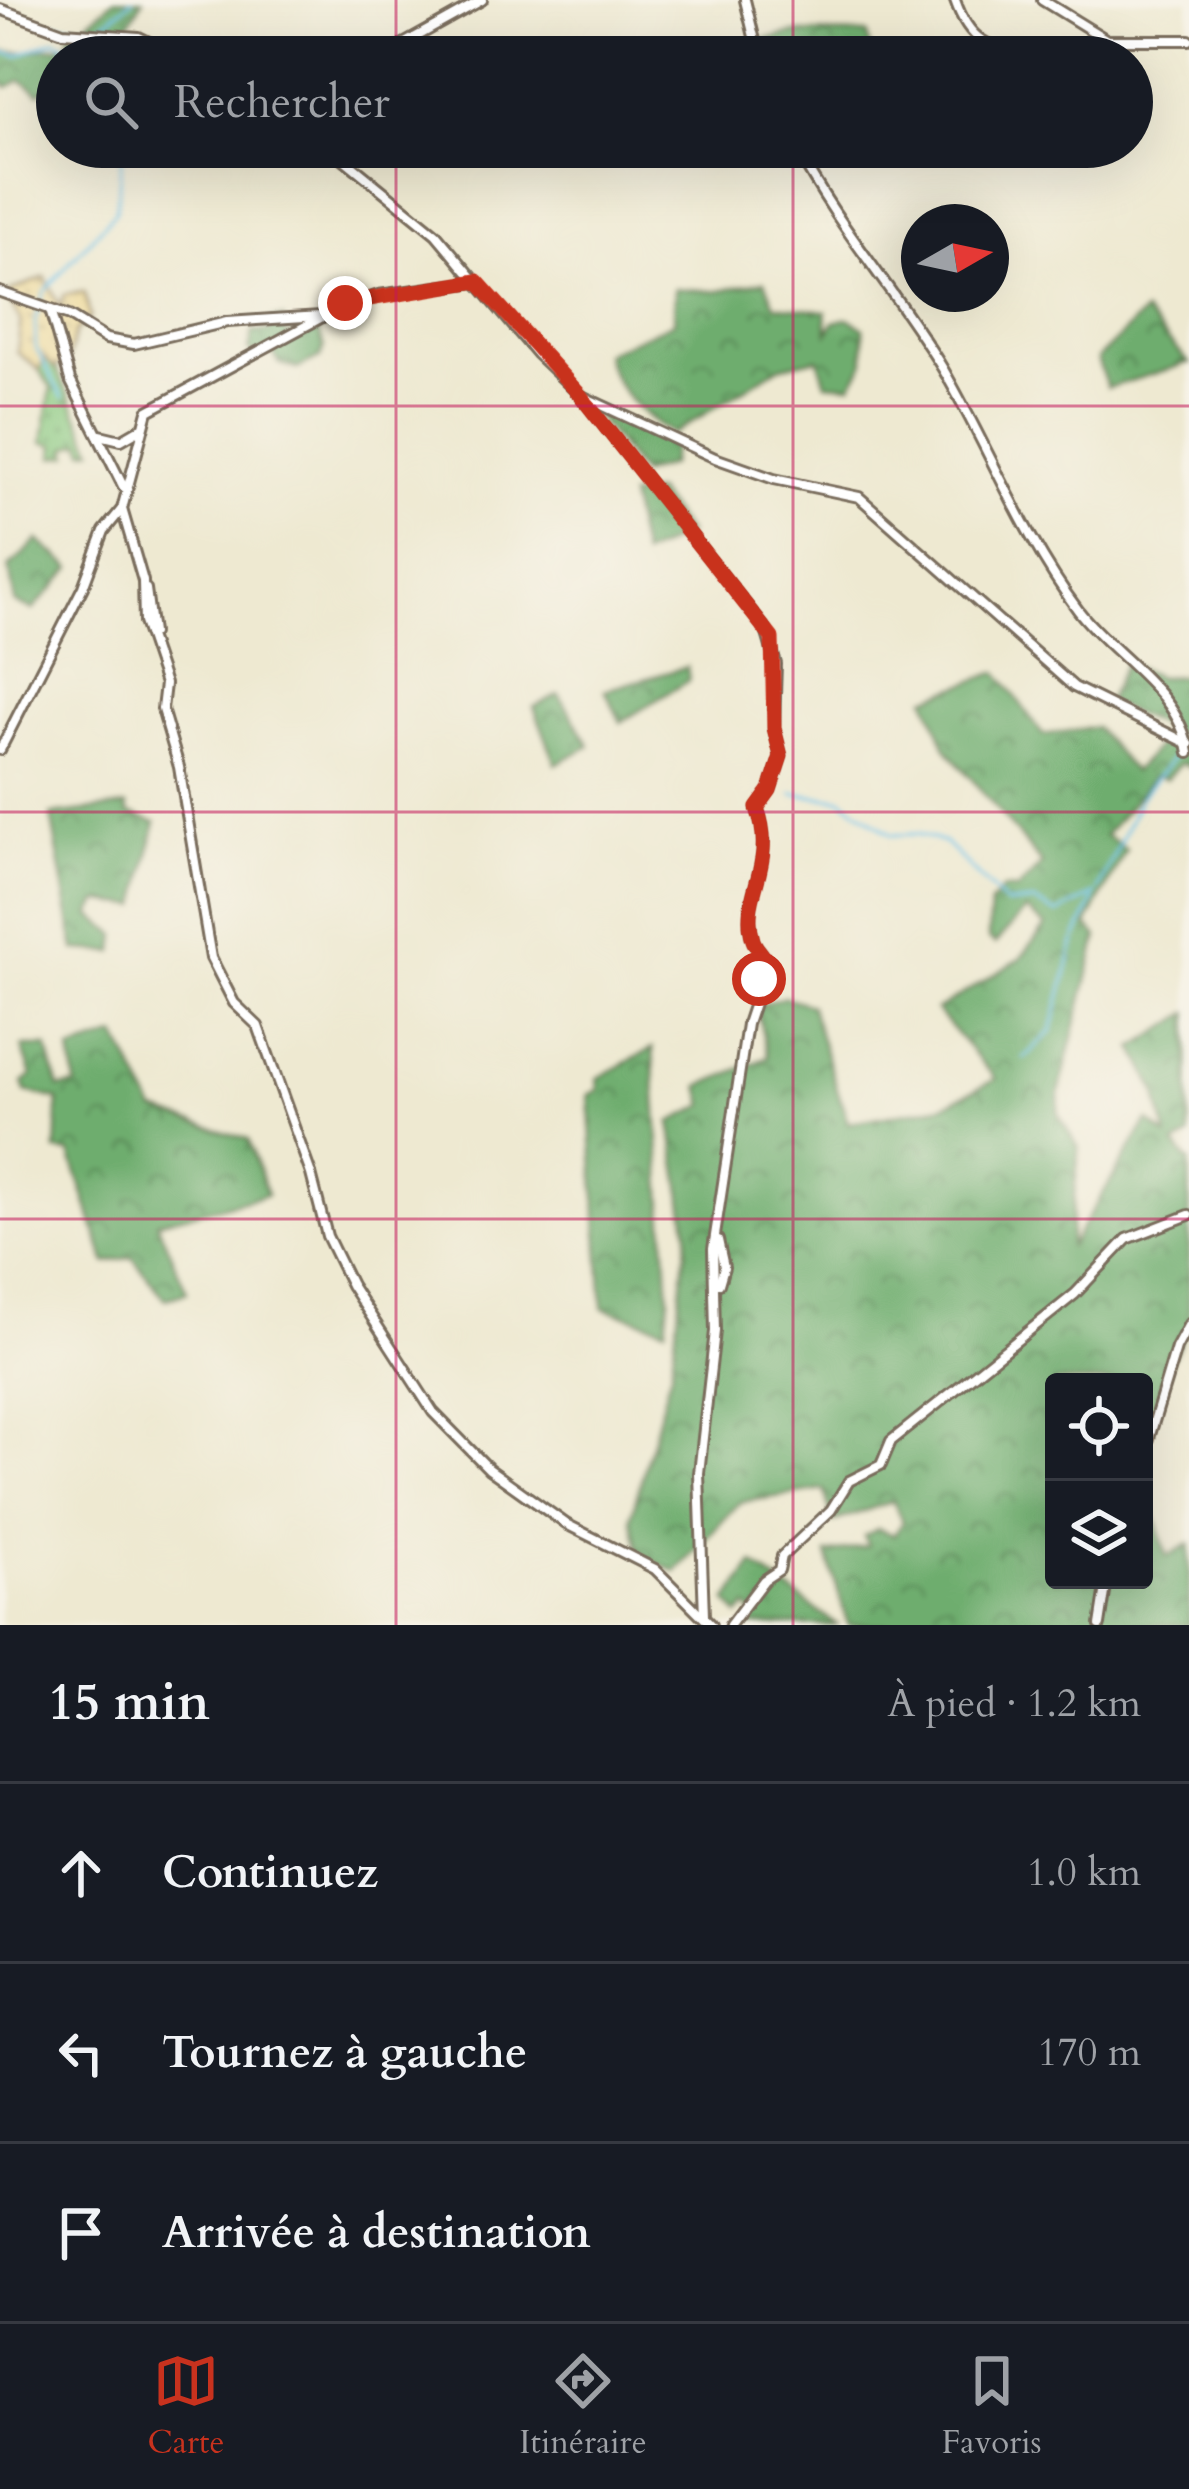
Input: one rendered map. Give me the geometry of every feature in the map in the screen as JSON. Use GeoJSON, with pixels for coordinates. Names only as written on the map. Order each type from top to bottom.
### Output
{"type":"FeatureCollection","features":[{"type":"Feature","properties":{"kind":"street"},"geometry":{"type":"LineString","coordinates":[[418,36],[482,0]]}},
{"type":"Feature","properties":{"kind":"street"},"geometry":{"type":"LineString","coordinates":[[746,0],[754,36]]}},
{"type":"Feature","properties":{"kind":"street"},"geometry":{"type":"LineString","coordinates":[[955,0],[962,27],[974,36]]}},
{"type":"Feature","properties":{"kind":"street"},"geometry":{"type":"LineString","coordinates":[[1042,0],[1100,36]]}},
{"type":"Feature","properties":{"kind":"street"},"geometry":{"type":"LineString","coordinates":[[0,9],[64,32],[114,36]]}},
{"type":"Feature","properties":{"kind":"street"},"geometry":{"type":"LineString","coordinates":[[1153,40],[1189,40]]}},
{"type":"Feature","properties":{"kind":"street"},"geometry":{"type":"LineString","coordinates":[[354,168],[436,234],[580,395],[774,645],[774,728],[781,756],[770,790],[757,808],[766,845],[752,911],[753,941],[767,964],[747,1024],[720,1209],[724,1267],[716,1291],[699,1473],[707,1621]]}},
{"type":"Feature","properties":{"kind":"street"},"geometry":{"type":"LineString","coordinates":[[808,168],[842,227],[873,261],[945,372],[1079,612],[1157,690],[1188,747]]}},
{"type":"Feature","properties":{"kind":"street"},"geometry":{"type":"LineString","coordinates":[[477,281],[378,295],[326,315],[154,405],[141,428],[122,509],[143,581],[144,622],[165,684],[162,710],[182,785],[211,958],[234,1003],[258,1026],[280,1078],[327,1236],[360,1302],[433,1412],[489,1469],[566,1524],[656,1569],[707,1621]]}},
{"type":"Feature","properties":{"kind":"street"},"geometry":{"type":"LineString","coordinates":[[0,292],[48,307],[106,339],[134,344],[226,322],[326,315]]}},
{"type":"Feature","properties":{"kind":"street"},"geometry":{"type":"LineString","coordinates":[[48,307],[70,380],[125,490]]}},
{"type":"Feature","properties":{"kind":"street"},"geometry":{"type":"LineString","coordinates":[[580,395],[735,466],[859,497],[1074,687],[1188,747]]}},
{"type":"Feature","properties":{"kind":"street"},"geometry":{"type":"LineString","coordinates":[[97,432],[113,441],[141,428]]}},
{"type":"Feature","properties":{"kind":"street"},"geometry":{"type":"LineString","coordinates":[[0,750],[83,587],[104,531],[122,509]]}},
{"type":"Feature","properties":{"kind":"street"},"geometry":{"type":"LineString","coordinates":[[730,1625],[764,1580],[778,1570],[782,1556],[831,1510],[849,1481],[881,1465],[891,1441],[1076,1294],[1127,1239],[1189,1215]]}},
{"type":"Feature","properties":{"kind":"street"},"geometry":{"type":"LineString","coordinates":[[1153,1425],[1176,1348],[1189,1324]]}},
{"type":"Feature","properties":{"kind":"street"},"geometry":{"type":"LineString","coordinates":[[1100,1625],[1106,1589]]}},
{"type":"Feature","properties":{"kind":"green space"},"geometry":{"type":"Polygon","coordinates":[[[114,0],[143,0],[122,36],[69,36],[70,32],[87,33],[88,22],[114,0]]]}},
{"type":"Feature","properties":{"kind":"green space"},"geometry":{"type":"Polygon","coordinates":[[[796,33],[867,36],[781,36],[796,33]]]}},
{"type":"Feature","properties":{"kind":"green space"},"geometry":{"type":"Polygon","coordinates":[[[36,49],[36,91],[21,80],[8,87],[0,79],[0,51],[36,49]]]}},
{"type":"Feature","properties":{"kind":"green space"},"geometry":{"type":"Polygon","coordinates":[[[765,281],[775,305],[826,311],[828,333],[834,322],[849,318],[864,328],[864,364],[851,385],[826,383],[818,358],[779,367],[673,434],[640,410],[614,378],[605,353],[674,322],[675,288],[717,291],[765,281]]]}},
{"type":"Feature","properties":{"kind":"green space"},"geometry":{"type":"Polygon","coordinates":[[[1144,313],[1189,363],[1107,388],[1097,359],[1144,313]]]}},
{"type":"Feature","properties":{"kind":"green space"},"geometry":{"type":"Polygon","coordinates":[[[283,318],[287,337],[308,325],[318,328],[324,347],[321,357],[297,369],[279,363],[270,348],[255,354],[249,350],[253,332],[271,331],[271,319],[283,318]]]}},
{"type":"Feature","properties":{"kind":"green space"},"geometry":{"type":"Polygon","coordinates":[[[45,358],[52,359],[93,449],[85,450],[82,442],[68,447],[69,455],[53,457],[55,445],[43,442],[51,387],[39,370],[45,358]]]}},
{"type":"Feature","properties":{"kind":"green space"},"geometry":{"type":"Polygon","coordinates":[[[596,407],[674,442],[670,465],[641,474],[594,413],[596,407]]]}},
{"type":"Feature","properties":{"kind":"green space"},"geometry":{"type":"Polygon","coordinates":[[[656,492],[688,534],[642,556],[629,497],[656,492]]]}},
{"type":"Feature","properties":{"kind":"green space"},"geometry":{"type":"Polygon","coordinates":[[[38,540],[72,568],[33,610],[15,603],[9,568],[38,540]]]}},
{"type":"Feature","properties":{"kind":"green space"},"geometry":{"type":"Polygon","coordinates":[[[1125,663],[1158,677],[1189,676],[1189,739],[1107,701],[1125,663]]]}},
{"type":"Feature","properties":{"kind":"green space"},"geometry":{"type":"Polygon","coordinates":[[[687,667],[689,680],[621,722],[605,690],[687,667]]]}},
{"type":"Feature","properties":{"kind":"green space"},"geometry":{"type":"Polygon","coordinates":[[[998,672],[1043,735],[1095,727],[1133,772],[1164,739],[1189,749],[1189,767],[1181,763],[1166,779],[1154,776],[1105,835],[1126,849],[1087,925],[1098,937],[1059,1093],[1058,1114],[1079,1148],[1069,1248],[1148,1121],[1167,1136],[1156,1091],[1134,1048],[1189,1013],[1189,1137],[1175,1145],[1189,1162],[1189,1325],[1153,1416],[1153,1373],[1045,1373],[1045,1589],[1153,1589],[1153,1509],[1167,1556],[1189,1544],[1189,1625],[848,1625],[827,1554],[868,1546],[864,1536],[878,1529],[894,1535],[902,1522],[893,1501],[833,1522],[824,1490],[740,1502],[676,1572],[640,1554],[631,1517],[671,1371],[688,1233],[671,1122],[705,1105],[700,1086],[768,1057],[756,1006],[785,997],[810,1005],[848,1123],[944,1105],[996,1079],[936,1010],[1020,959],[1046,926],[1026,910],[995,944],[988,938],[990,904],[1003,889],[1017,890],[1042,864],[946,748],[926,698],[998,672]]]}},
{"type":"Feature","properties":{"kind":"green space"},"geometry":{"type":"Polygon","coordinates":[[[559,694],[590,746],[556,764],[534,707],[559,694]]]}},
{"type":"Feature","properties":{"kind":"green space"},"geometry":{"type":"Polygon","coordinates":[[[127,806],[128,813],[156,822],[138,906],[98,902],[91,915],[117,935],[115,952],[75,950],[51,815],[127,806]]]}},
{"type":"Feature","properties":{"kind":"green space"},"geometry":{"type":"Polygon","coordinates":[[[117,1036],[155,1111],[248,1139],[267,1195],[157,1222],[187,1292],[165,1299],[132,1257],[106,1263],[70,1153],[56,1151],[58,1100],[26,1092],[23,1083],[32,1076],[22,1047],[47,1047],[59,1088],[76,1085],[71,1051],[117,1036]]]}},
{"type":"Feature","properties":{"kind":"green space"},"geometry":{"type":"Polygon","coordinates":[[[653,1048],[669,1298],[666,1328],[603,1308],[589,1095],[599,1090],[598,1078],[653,1048]]]}},
{"type":"Feature","properties":{"kind":"green space"},"geometry":{"type":"Polygon","coordinates":[[[753,1564],[837,1625],[750,1625],[752,1611],[747,1607],[739,1615],[727,1602],[753,1564]]]}},
{"type":"Feature","properties":{"kind":"sand"},"geometry":{"type":"Polygon","coordinates":[[[45,277],[60,307],[64,295],[84,292],[90,317],[75,332],[68,361],[54,368],[45,358],[39,370],[17,352],[21,320],[8,298],[11,291],[45,277]]]}},
{"type":"Feature","properties":{"kind":"waterway"},"geometry":{"type":"LineString","coordinates":[[103,36],[102,25],[132,0]]}},
{"type":"Feature","properties":{"kind":"waterway"},"geometry":{"type":"LineString","coordinates":[[54,24],[99,27]]}},
{"type":"Feature","properties":{"kind":"waterway"},"geometry":{"type":"LineString","coordinates":[[0,52],[18,55],[36,48]]}},
{"type":"Feature","properties":{"kind":"waterway"},"geometry":{"type":"LineString","coordinates":[[63,398],[36,348],[35,321],[44,292],[116,211],[121,168]]}},
{"type":"Feature","properties":{"kind":"waterway"},"geometry":{"type":"LineString","coordinates":[[1098,890],[1141,796],[1177,753]]}},
{"type":"Feature","properties":{"kind":"waterway"},"geometry":{"type":"LineString","coordinates":[[793,794],[842,799],[892,835],[917,834],[945,843],[1006,904],[1035,902],[1057,914],[1096,894]]}},
{"type":"Feature","properties":{"kind":"waterway"},"geometry":{"type":"LineString","coordinates":[[1024,1058],[1052,1031],[1074,943],[1094,899]]}},
{"type":"Feature","properties":{"kind":"route"},"geometry":{"type":"LineString","coordinates":[[345,303],[425,286],[477,281],[537,354],[580,395],[772,638],[777,695],[774,728],[781,756],[770,790],[757,808],[766,833],[752,911],[753,941],[767,964],[759,979]]}}]}
